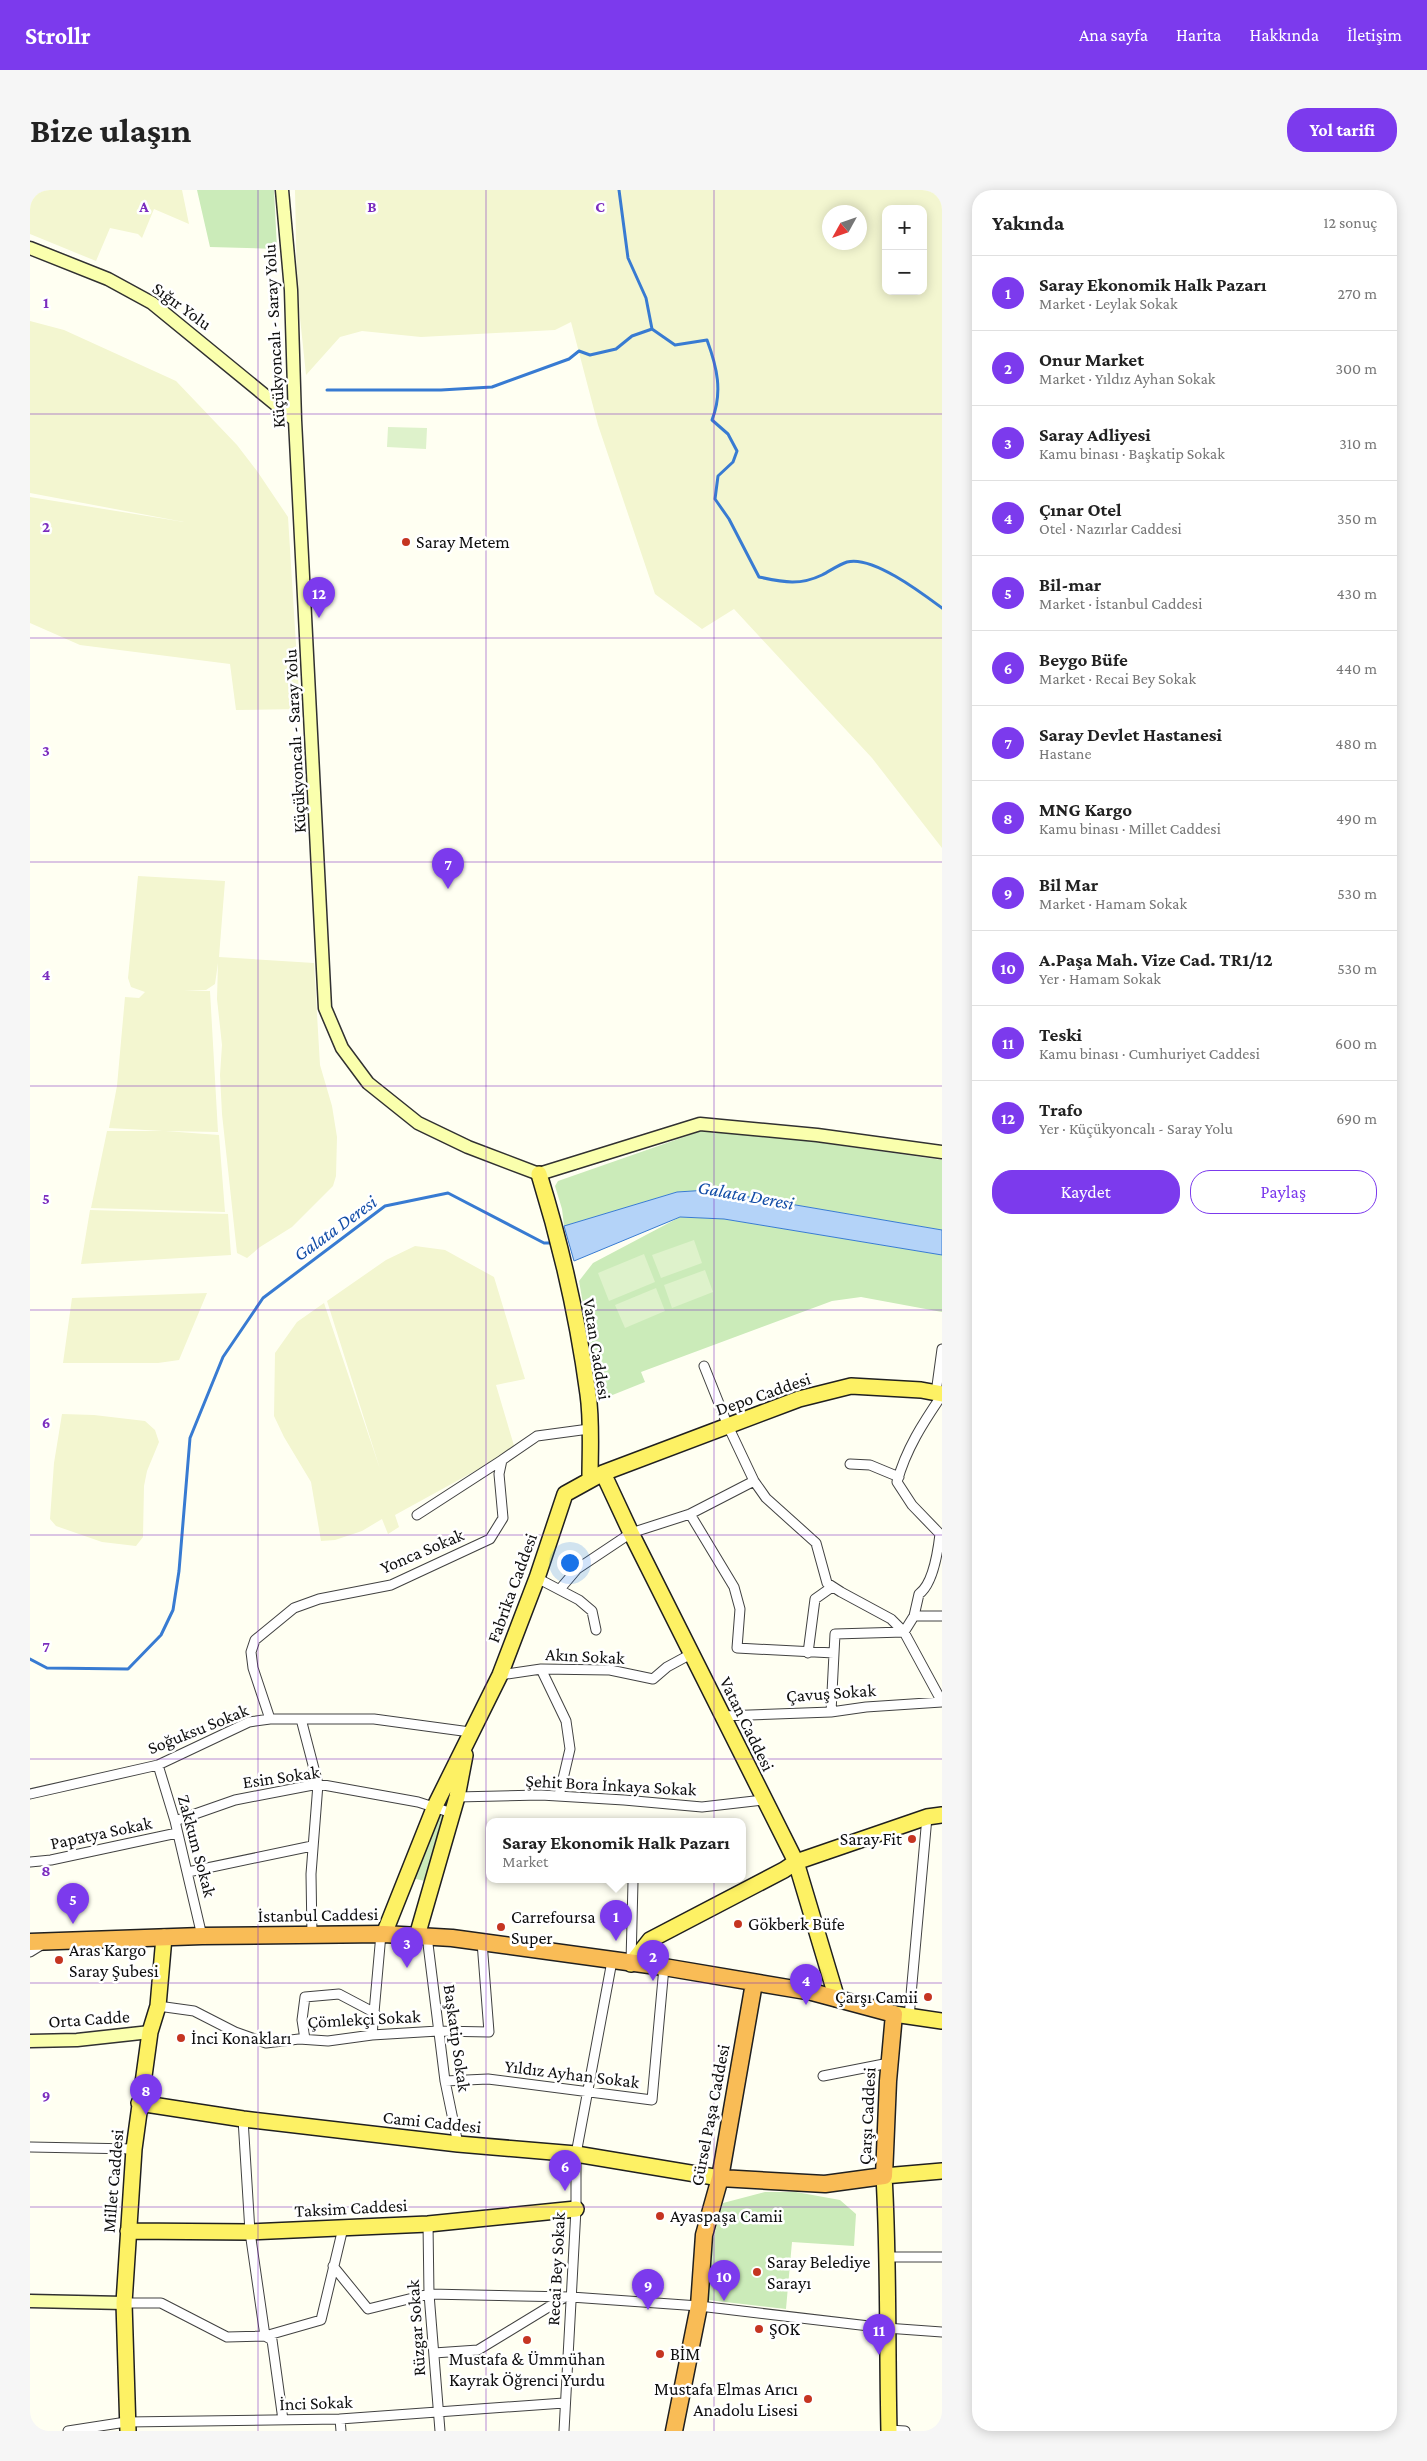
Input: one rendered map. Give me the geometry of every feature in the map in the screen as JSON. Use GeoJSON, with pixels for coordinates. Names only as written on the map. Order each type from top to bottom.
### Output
{"type":"FeatureCollection","features":[{"type":"Feature","properties":{"kind":"highway","name":"İstanbul Caddesi"},"geometry":{"type":"LineString","coordinates":[[30,1942],[202,1936],[382,1934],[422,1936],[482,1942],[631,1964],[664,1967],[837,1999],[902,2016]]}},
{"type":"Feature","properties":{"kind":"highway","name":"Gürsel Paşa Caddesi"},"geometry":{"type":"LineString","coordinates":[[674,2431],[699,2306],[704,2235],[720,2178],[754,1983]]}},
{"type":"Feature","properties":{"kind":"highway","name":"Çarşı Caddesi"},"geometry":{"type":"LineString","coordinates":[[720,2178],[825,2184],[884,2176],[889,2063],[902,2016]]}},
{"type":"Feature","properties":{"kind":"main road","name":"Küçükyoncalı - Saray Yolu"},"geometry":{"type":"LineString","coordinates":[[282,190],[291,290],[295,420],[325,1008],[342,1048],[368,1083],[418,1123],[468,1147],[539,1174]]}},
{"type":"Feature","properties":{"kind":"main road","name":"Sığır Yolu"},"geometry":{"type":"LineString","coordinates":[[30,248],[108,279],[152,303],[295,420]]}},
{"type":"Feature","properties":{"kind":"main road"},"geometry":{"type":"LineString","coordinates":[[539,1174],[700,1124],[817,1135],[942,1152]]}},
{"type":"Feature","properties":{"kind":"main road","name":"Vatan Caddesi"},"geometry":{"type":"LineString","coordinates":[[539,1174],[562,1256],[588,1396],[589,1429],[597,1476],[631,1534],[763,1800],[796,1862],[837,1999]]}},
{"type":"Feature","properties":{"kind":"main road","name":"Depo Caddesi"},"geometry":{"type":"LineString","coordinates":[[597,1476],[799,1399],[851,1386],[940,1394]]}},
{"type":"Feature","properties":{"kind":"main road","name":"Fabrika Caddesi"},"geometry":{"type":"LineString","coordinates":[[382,1934],[435,1806],[470,1732],[500,1675],[537,1578],[565,1494],[597,1476]]}},
{"type":"Feature","properties":{"kind":"main road","name":"Fabrika Caddesi"},"geometry":{"type":"LineString","coordinates":[[422,1936],[457,1797],[470,1732]]}},
{"type":"Feature","properties":{"kind":"main road"},"geometry":{"type":"LineString","coordinates":[[631,1964],[650,1940],[796,1862],[935,1816]]}},
{"type":"Feature","properties":{"kind":"main road","name":"Millet Caddesi"},"geometry":{"type":"LineString","coordinates":[[127,2427],[124,2302],[134,2149],[150,2032],[158,2006],[164,1937]]}},
{"type":"Feature","properties":{"kind":"main road"},"geometry":{"type":"LineString","coordinates":[[902,2016],[942,2021]]}},
{"type":"Feature","properties":{"kind":"main road","name":"Orta Cadde"},"geometry":{"type":"LineString","coordinates":[[30,2041],[77,2040],[150,2032]]}},
{"type":"Feature","properties":{"kind":"main road","name":"Cami Caddesi"},"geometry":{"type":"LineString","coordinates":[[139,2103],[243,2119],[458,2144],[576,2154],[720,2178]]}},
{"type":"Feature","properties":{"kind":"main road"},"geometry":{"type":"LineString","coordinates":[[888,2430],[886,2328],[888,2257],[884,2176],[942,2171]]}},
{"type":"Feature","properties":{"kind":"main road","name":"Taksim Caddesi"},"geometry":{"type":"LineString","coordinates":[[128,2231],[250,2232],[428,2224],[576,2209]]}},
{"type":"Feature","properties":{"kind":"main road"},"geometry":{"type":"LineString","coordinates":[[30,2301],[124,2302]]}},
{"type":"Feature","properties":{"kind":"street"},"geometry":{"type":"LineString","coordinates":[[904,1632],[914,1616],[919,1594],[925,1590],[938,1553],[940,1534],[912,1505],[897,1482],[904,1457],[940,1394],[942,1349]]}},
{"type":"Feature","properties":{"kind":"street"},"geometry":{"type":"LineString","coordinates":[[704,1366],[728,1426],[754,1481],[766,1498],[816,1544],[827,1583],[891,1619],[904,1632],[942,1702]]}},
{"type":"Feature","properties":{"kind":"street"},"geometry":{"type":"LineString","coordinates":[[417,1515],[537,1436],[589,1429]]}},
{"type":"Feature","properties":{"kind":"street","name":"Yonca Sokak"},"geometry":{"type":"LineString","coordinates":[[270,1719],[253,1668],[251,1652],[255,1640],[294,1608],[319,1599],[391,1585],[490,1539],[503,1518],[498,1474],[502,1460]]}},
{"type":"Feature","properties":{"kind":"street"},"geometry":{"type":"LineString","coordinates":[[850,1464],[870,1465],[899,1476]]}},
{"type":"Feature","properties":{"kind":"street"},"geometry":{"type":"LineString","coordinates":[[560,1589],[577,1569],[631,1534],[690,1514],[754,1481]]}},
{"type":"Feature","properties":{"kind":"street"},"geometry":{"type":"LineString","coordinates":[[690,1514],[734,1587],[740,1609],[737,1648],[834,1653]]}},
{"type":"Feature","properties":{"kind":"street"},"geometry":{"type":"LineString","coordinates":[[537,1578],[579,1600],[592,1611],[596,1630]]}},
{"type":"Feature","properties":{"kind":"street"},"geometry":{"type":"LineString","coordinates":[[808,1653],[815,1599],[832,1586]]}},
{"type":"Feature","properties":{"kind":"street"},"geometry":{"type":"LineString","coordinates":[[914,1616],[942,1616]]}},
{"type":"Feature","properties":{"kind":"street"},"geometry":{"type":"LineString","coordinates":[[831,1712],[836,1634],[904,1632]]}},
{"type":"Feature","properties":{"kind":"street","name":"Akın Sokak"},"geometry":{"type":"LineString","coordinates":[[500,1675],[541,1669],[610,1670],[653,1679],[667,1667],[691,1654]]}},
{"type":"Feature","properties":{"kind":"street"},"geometry":{"type":"LineString","coordinates":[[541,1669],[566,1721],[568,1730],[570,1749],[559,1796]]}},
{"type":"Feature","properties":{"kind":"street","name":"Çavuş Sokak"},"geometry":{"type":"LineString","coordinates":[[722,1716],[831,1712],[866,1707],[942,1702]]}},
{"type":"Feature","properties":{"kind":"street","name":"Soğuksu Sokak"},"geometry":{"type":"LineString","coordinates":[[30,1794],[158,1765],[249,1722],[270,1719],[374,1719],[470,1732]]}},
{"type":"Feature","properties":{"kind":"street"},"geometry":{"type":"LineString","coordinates":[[301,1719],[318,1784],[312,1846],[312,1936]]}},
{"type":"Feature","properties":{"kind":"street","name":"Zakkum Sokak"},"geometry":{"type":"LineString","coordinates":[[158,1765],[175,1821],[202,1936]]}},
{"type":"Feature","properties":{"kind":"street","name":"Esin Sokak"},"geometry":{"type":"LineString","coordinates":[[175,1821],[234,1800],[318,1784],[435,1806],[452,1813]]}},
{"type":"Feature","properties":{"kind":"street","name":"Şehit Bora İnkaya Sokak"},"geometry":{"type":"LineString","coordinates":[[457,1797],[559,1796],[702,1808],[763,1800]]}},
{"type":"Feature","properties":{"kind":"street"},"geometry":{"type":"LineString","coordinates":[[902,2016],[935,1816]]}},
{"type":"Feature","properties":{"kind":"street","name":"Papatya Sokak"},"geometry":{"type":"LineString","coordinates":[[30,1862],[52,1860],[177,1833]]}},
{"type":"Feature","properties":{"kind":"street"},"geometry":{"type":"LineString","coordinates":[[188,1872],[312,1846]]}},
{"type":"Feature","properties":{"kind":"street"},"geometry":{"type":"LineString","coordinates":[[631,1964],[633,1883]]}},
{"type":"Feature","properties":{"kind":"street"},"geometry":{"type":"LineString","coordinates":[[372,2034],[382,1934]]}},
{"type":"Feature","properties":{"kind":"street","name":"Başkatip Sokak"},"geometry":{"type":"LineString","coordinates":[[422,1936],[445,2082],[458,2144]]}},
{"type":"Feature","properties":{"kind":"street"},"geometry":{"type":"LineString","coordinates":[[30,1952],[47,1942]]}},
{"type":"Feature","properties":{"kind":"street","name":"Çömlekçi Sokak"},"geometry":{"type":"LineString","coordinates":[[158,2006],[194,2011],[235,2032],[266,2043],[305,2039],[328,2041],[372,2034],[438,2031],[489,2032],[482,1942]]}},
{"type":"Feature","properties":{"kind":"street","name":"Recai Bey Sokak"},"geometry":{"type":"LineString","coordinates":[[564,2431],[568,2297],[576,2209],[576,2154],[612,1961]]}},
{"type":"Feature","properties":{"kind":"street","name":"Yıldız Ayhan Sokak"},"geometry":{"type":"LineString","coordinates":[[445,2082],[488,2079],[652,2100],[664,1967]]}},
{"type":"Feature","properties":{"kind":"street"},"geometry":{"type":"LineString","coordinates":[[305,2039],[302,2020],[305,1997],[339,1994],[375,2013]]}},
{"type":"Feature","properties":{"kind":"street"},"geometry":{"type":"LineString","coordinates":[[823,2076],[889,2063]]}},
{"type":"Feature","properties":{"kind":"street"},"geometry":{"type":"LineString","coordinates":[[243,2119],[250,2232],[265,2336]]}},
{"type":"Feature","properties":{"kind":"street"},"geometry":{"type":"LineString","coordinates":[[30,2147],[134,2149]]}},
{"type":"Feature","properties":{"kind":"street","name":"Rüzgar Sokak"},"geometry":{"type":"LineString","coordinates":[[428,2224],[429,2294],[440,2431]]}},
{"type":"Feature","properties":{"kind":"street"},"geometry":{"type":"LineString","coordinates":[[124,2302],[161,2304],[226,2336],[265,2336],[321,2320],[342,2228]]}},
{"type":"Feature","properties":{"kind":"street"},"geometry":{"type":"LineString","coordinates":[[888,2257],[942,2257]]}},
{"type":"Feature","properties":{"kind":"street"},"geometry":{"type":"LineString","coordinates":[[334,2266],[368,2309],[429,2294],[568,2297],[699,2306],[886,2328],[942,2332]]}},
{"type":"Feature","properties":{"kind":"street"},"geometry":{"type":"LineString","coordinates":[[434,2353],[478,2350],[568,2297]]}},
{"type":"Feature","properties":{"kind":"street"},"geometry":{"type":"LineString","coordinates":[[265,2336],[272,2340],[283,2420]]}},
{"type":"Feature","properties":{"kind":"street","name":"İnci Sokak"},"geometry":{"type":"LineString","coordinates":[[68,2431],[127,2427],[240,2427],[283,2420],[340,2419],[564,2403]]}},
{"type":"Feature","properties":{"kind":"street"},"geometry":{"type":"LineString","coordinates":[[340,2419],[341,2431]]}},
{"type":"Feature","properties":{"kind":"street"},"geometry":{"type":"LineString","coordinates":[[888,2430],[905,2431]]}},
{"type":"Feature","properties":{"kind":"green space"},"geometry":{"type":"Polygon","coordinates":[[[30,190],[182,190],[189,224],[154,209],[142,238],[138,234],[110,228],[96,261],[30,234],[30,190]]]}},
{"type":"Feature","properties":{"kind":"green space"},"geometry":{"type":"Polygon","coordinates":[[[197,190],[274,190],[277,249],[210,247],[197,190]]]}},
{"type":"Feature","properties":{"kind":"green space"},"geometry":{"type":"Polygon","coordinates":[[[295,190],[942,190],[942,848],[872,758],[734,609],[702,629],[655,594],[598,425],[571,322],[555,330],[421,337],[362,331],[340,337],[306,375],[297,289],[295,190]]]}},
{"type":"Feature","properties":{"kind":"green space"},"geometry":{"type":"Polygon","coordinates":[[[30,321],[64,330],[176,381],[237,445],[257,471],[288,517],[300,709],[236,710],[230,664],[80,645],[30,623],[30,497],[184,522],[30,493],[30,321]]]}},
{"type":"Feature","properties":{"kind":"green space"},"geometry":{"type":"Polygon","coordinates":[[[388,427],[427,428],[426,449],[387,447],[388,427]]]}},
{"type":"Feature","properties":{"kind":"green space"},"geometry":{"type":"Polygon","coordinates":[[[138,876],[225,881],[219,957],[314,963],[320,1065],[332,1106],[337,1137],[336,1176],[333,1186],[292,1227],[260,1247],[247,1258],[237,1253],[222,1114],[220,1075],[222,1045],[217,999],[218,963],[215,984],[206,990],[184,991],[210,991],[218,1132],[165,1131],[219,1135],[225,1212],[91,1208],[107,1131],[163,1131],[109,1128],[117,1086],[125,997],[139,998],[145,992],[131,987],[128,978],[138,876]]]}},
{"type":"Feature","properties":{"kind":"green space"},"geometry":{"type":"Polygon","coordinates":[[[704,1130],[766,1135],[942,1160],[942,1230],[708,1190],[677,1192],[564,1226],[562,1209],[555,1186],[558,1181],[704,1130]]]}},
{"type":"Feature","properties":{"kind":"green space"},"geometry":{"type":"Polygon","coordinates":[[[90,1210],[228,1214],[231,1255],[81,1264],[90,1210]]]}},
{"type":"Feature","properties":{"kind":"green space"},"geometry":{"type":"Polygon","coordinates":[[[680,1217],[724,1219],[942,1255],[942,1312],[861,1297],[832,1301],[641,1372],[645,1382],[600,1400],[579,1281],[593,1263],[680,1217]]]}},
{"type":"Feature","properties":{"kind":"green space"},"geometry":{"type":"Polygon","coordinates":[[[694,1240],[702,1263],[661,1278],[652,1255],[694,1240]]]}},
{"type":"Feature","properties":{"kind":"green space"},"geometry":{"type":"Polygon","coordinates":[[[415,1246],[445,1250],[494,1277],[525,1379],[496,1385],[515,1449],[395,1515],[399,1527],[388,1534],[382,1519],[362,1531],[335,1540],[321,1541],[311,1482],[284,1437],[274,1416],[275,1353],[297,1322],[324,1303],[380,1469],[327,1301],[386,1260],[415,1246]]]}},
{"type":"Feature","properties":{"kind":"green space"},"geometry":{"type":"Polygon","coordinates":[[[644,1254],[655,1282],[609,1301],[598,1273],[644,1254]]]}},
{"type":"Feature","properties":{"kind":"green space"},"geometry":{"type":"Polygon","coordinates":[[[705,1270],[713,1292],[672,1308],[664,1285],[705,1270]]]}},
{"type":"Feature","properties":{"kind":"green space"},"geometry":{"type":"Polygon","coordinates":[[[656,1288],[665,1311],[625,1328],[615,1305],[656,1288]]]}},
{"type":"Feature","properties":{"kind":"green space"},"geometry":{"type":"Polygon","coordinates":[[[207,1293],[179,1360],[158,1363],[63,1363],[72,1298],[207,1293]]]}},
{"type":"Feature","properties":{"kind":"green space"},"geometry":{"type":"Polygon","coordinates":[[[62,1414],[94,1415],[145,1421],[155,1430],[159,1442],[147,1471],[144,1486],[143,1537],[136,1546],[102,1542],[56,1526],[50,1519],[54,1463],[62,1414]]]}},
{"type":"Feature","properties":{"kind":"green space"},"geometry":{"type":"Polygon","coordinates":[[[439,1814],[447,1817],[429,1882],[412,1878],[439,1814]]]}},
{"type":"Feature","properties":{"kind":"green space"},"geometry":{"type":"Polygon","coordinates":[[[765,2192],[796,2192],[840,2200],[856,2214],[854,2246],[792,2242],[786,2309],[708,2300],[713,2239],[723,2203],[765,2192]]]}},
{"type":"Feature","properties":{"kind":"water"},"geometry":{"type":"Polygon","coordinates":[[[708,1190],[942,1230],[942,1255],[724,1219],[680,1217],[574,1261],[564,1226],[677,1192],[708,1190]]]}},
{"type":"Feature","properties":{"kind":"waterway"},"geometry":{"type":"LineString","coordinates":[[619,190],[628,258],[646,298],[652,329]]}},
{"type":"Feature","properties":{"kind":"waterway"},"geometry":{"type":"LineString","coordinates":[[327,390],[441,390],[492,387],[569,359],[579,351],[590,355],[616,349],[632,336],[652,329],[675,345],[707,340],[714,360],[718,390],[712,420],[728,434],[737,451],[733,462],[718,476],[715,499],[729,519],[759,577],[783,581],[806,581],[847,562],[857,561],[870,564],[896,577],[942,608]]}},
{"type":"Feature","properties":{"kind":"waterway","name":"Galata Deresi"},"geometry":{"type":"LineString","coordinates":[[30,1659],[47,1668],[128,1669],[161,1635],[173,1610],[179,1571],[190,1438],[223,1357],[263,1298],[385,1206],[448,1193],[544,1243],[554,1243]]}},
{"type":"Feature","properties":{"kind":"place","name":"Saray Metem"},"geometry":{"type":"Point","coordinates":[406,542]}},
{"type":"Feature","properties":{"kind":"place","name":"Trafo"},"geometry":{"type":"Point","coordinates":[319,618]}},
{"type":"Feature","properties":{"kind":"place","name":"Saray Devlet Hastanesi"},"geometry":{"type":"Point","coordinates":[448,889]}},
{"type":"Feature","properties":{"kind":"place","name":"Saray Fit"},"geometry":{"type":"Point","coordinates":[912,1839]}},
{"type":"Feature","properties":{"kind":"place","name":"Bil-mar"},"geometry":{"type":"Point","coordinates":[73,1924]}},
{"type":"Feature","properties":{"kind":"place","name":"Gökberk Büfe"},"geometry":{"type":"Point","coordinates":[738,1924]}},
{"type":"Feature","properties":{"kind":"place","name":"Carrefoursa Super"},"geometry":{"type":"Point","coordinates":[501,1927]}},
{"type":"Feature","properties":{"kind":"place","name":"Saray Ekonomik Halk Pazarı"},"geometry":{"type":"Point","coordinates":[616,1941]}},
{"type":"Feature","properties":{"kind":"place","name":"Aras Kargo Saray Şubesi"},"geometry":{"type":"Point","coordinates":[59,1960]}},
{"type":"Feature","properties":{"kind":"place","name":"Saray Adliyesi"},"geometry":{"type":"Point","coordinates":[407,1968]}},
{"type":"Feature","properties":{"kind":"place","name":"Onur Market"},"geometry":{"type":"Point","coordinates":[653,1981]}},
{"type":"Feature","properties":{"kind":"place","name":"Çarşı Camii"},"geometry":{"type":"Point","coordinates":[928,1997]}},
{"type":"Feature","properties":{"kind":"place","name":"Çınar Otel"},"geometry":{"type":"Point","coordinates":[806,2005]}},
{"type":"Feature","properties":{"kind":"place","name":"İnci Konakları"},"geometry":{"type":"Point","coordinates":[181,2038]}},
{"type":"Feature","properties":{"kind":"place","name":"MNG Kargo"},"geometry":{"type":"Point","coordinates":[146,2115]}},
{"type":"Feature","properties":{"kind":"place","name":"Beygo Büfe"},"geometry":{"type":"Point","coordinates":[565,2191]}},
{"type":"Feature","properties":{"kind":"place","name":"Ayaspaşa Camii"},"geometry":{"type":"Point","coordinates":[660,2216]}},
{"type":"Feature","properties":{"kind":"place","name":"Saray Belediye Sarayı"},"geometry":{"type":"Point","coordinates":[757,2272]}},
{"type":"Feature","properties":{"kind":"place","name":"A.Paşa Mah. Vize Cad. TR1/12"},"geometry":{"type":"Point","coordinates":[724,2301]}},
{"type":"Feature","properties":{"kind":"place","name":"Bil Mar"},"geometry":{"type":"Point","coordinates":[648,2310]}},
{"type":"Feature","properties":{"kind":"place","name":"ŞOK"},"geometry":{"type":"Point","coordinates":[759,2329]}},
{"type":"Feature","properties":{"kind":"place","name":"Mustafa & Ümmühan Kayrak Öğrenci Yurdu"},"geometry":{"type":"Point","coordinates":[527,2340]}},
{"type":"Feature","properties":{"kind":"place","name":"BİM"},"geometry":{"type":"Point","coordinates":[660,2354]}},
{"type":"Feature","properties":{"kind":"place","name":"Teski"},"geometry":{"type":"Point","coordinates":[879,2355]}},
{"type":"Feature","properties":{"kind":"place","name":"Mustafa Elmas Arıcı Anadolu Lisesi"},"geometry":{"type":"Point","coordinates":[808,2399]}}]}
